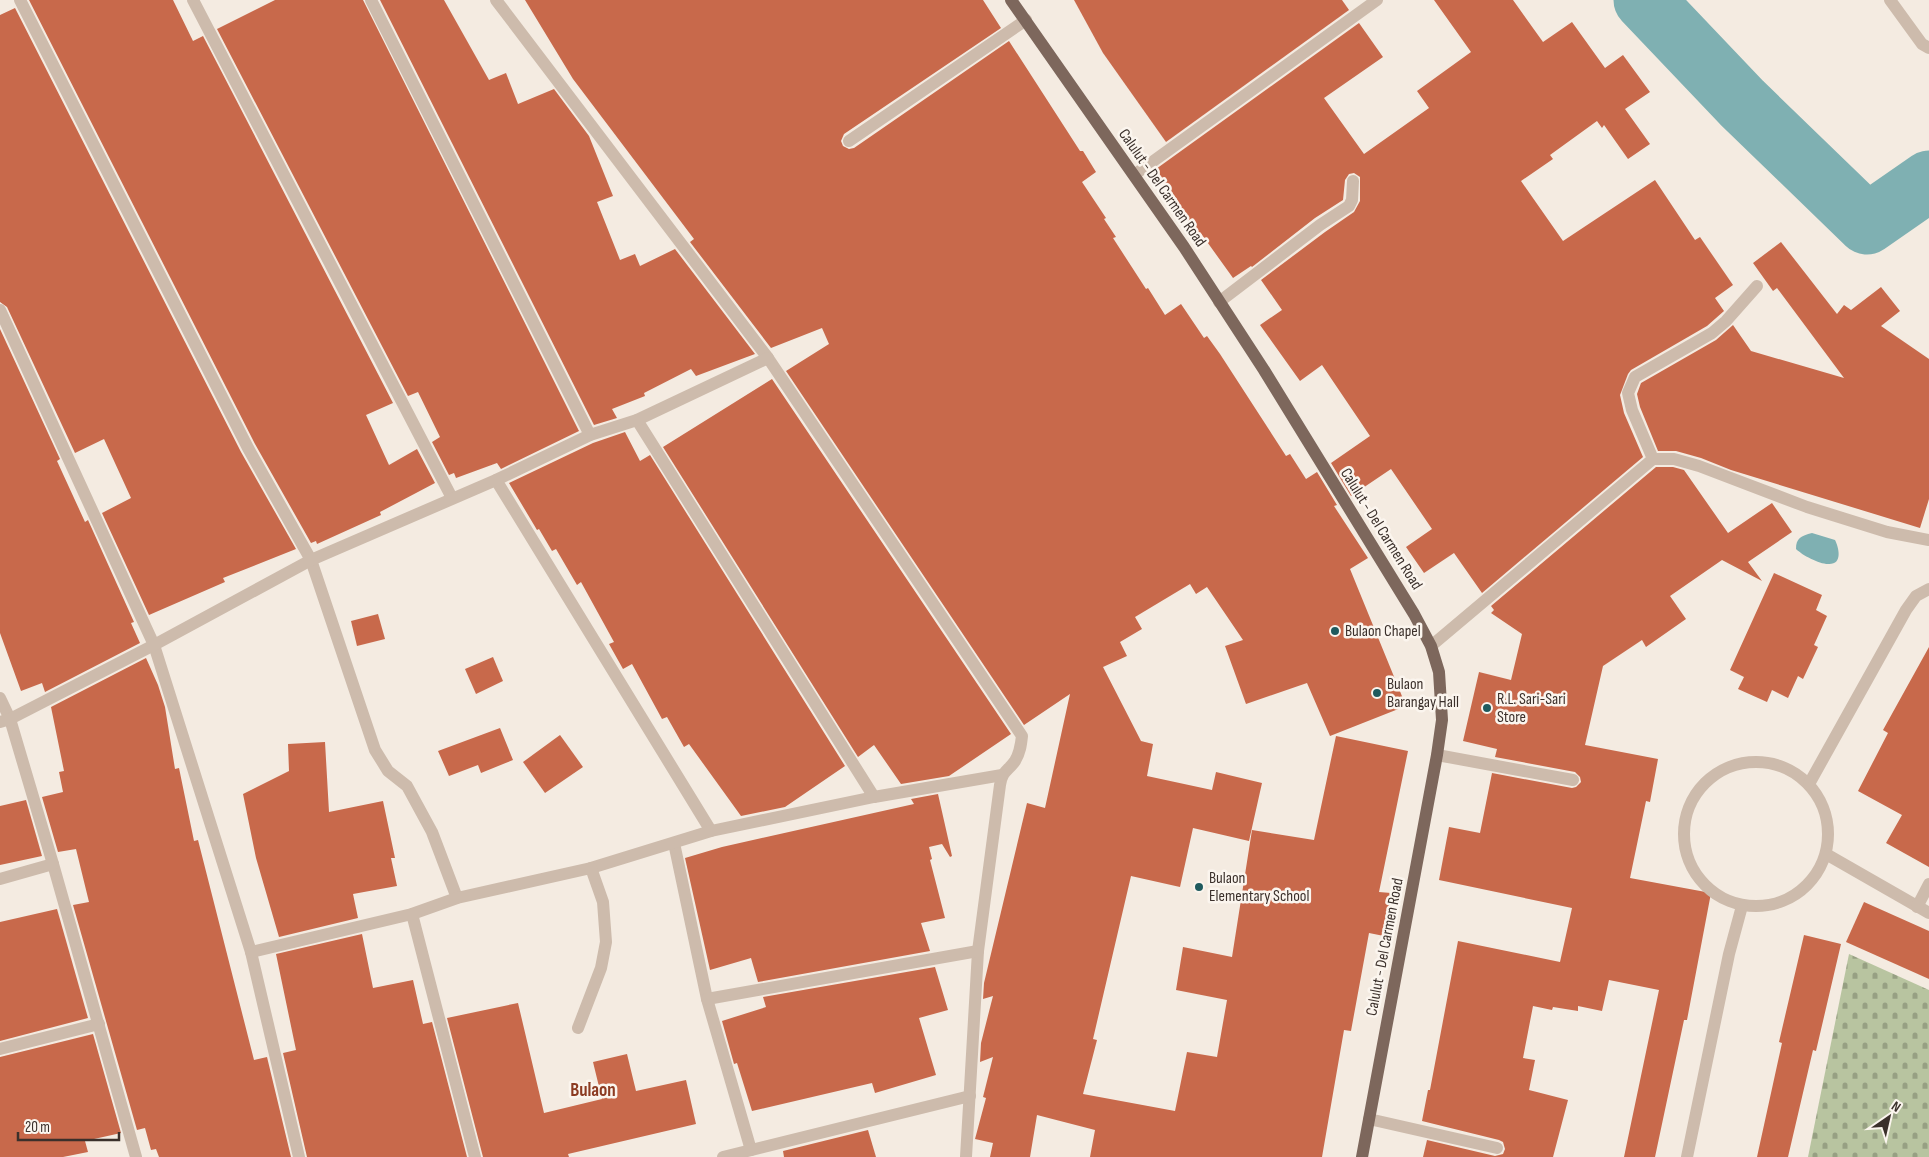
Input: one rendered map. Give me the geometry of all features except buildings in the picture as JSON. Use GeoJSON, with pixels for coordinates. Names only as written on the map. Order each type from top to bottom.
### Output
{"type":"FeatureCollection","features":[{"type":"Feature","properties":{"kind":"main road","name":"Calulut - Del Carmen Road"},"geometry":{"type":"LineString","coordinates":[[1011,0],[1184,247],[1264,370],[1396,581],[1431,646],[1439,672],[1442,720],[1437,755],[1362,1157]]}},
{"type":"Feature","properties":{"kind":"street"},"geometry":{"type":"LineString","coordinates":[[20,0],[248,448],[312,560],[375,750],[388,772],[407,786],[432,832],[457,898]]}},
{"type":"Feature","properties":{"kind":"street"},"geometry":{"type":"LineString","coordinates":[[193,0],[452,498]]}},
{"type":"Feature","properties":{"kind":"street"},"geometry":{"type":"LineString","coordinates":[[371,0],[590,435]]}},
{"type":"Feature","properties":{"kind":"street"},"geometry":{"type":"LineString","coordinates":[[496,0],[768,358],[1022,736],[1020,749],[1015,761],[1002,775],[978,951],[966,1157]]}},
{"type":"Feature","properties":{"kind":"street"},"geometry":{"type":"LineString","coordinates":[[1134,176],[1377,0]]}},
{"type":"Feature","properties":{"kind":"street"},"geometry":{"type":"LineString","coordinates":[[1890,0],[1922,44],[1929,48]]}},
{"type":"Feature","properties":{"kind":"street"},"geometry":{"type":"LineString","coordinates":[[849,141],[1026,20]]}},
{"type":"Feature","properties":{"kind":"street"},"geometry":{"type":"LineString","coordinates":[[1218,302],[1320,224],[1348,206],[1352,200],[1353,181]]}},
{"type":"Feature","properties":{"kind":"street"},"geometry":{"type":"LineString","coordinates":[[1653,459],[1632,410],[1628,394],[1635,377],[1712,333],[1726,321],[1757,286]]}},
{"type":"Feature","properties":{"kind":"street"},"geometry":{"type":"LineString","coordinates":[[0,310],[154,645],[251,952],[299,1157]]}},
{"type":"Feature","properties":{"kind":"street"},"geometry":{"type":"LineString","coordinates":[[5,720],[154,645],[312,560],[496,480],[590,435],[637,420],[768,358]]}},
{"type":"Feature","properties":{"kind":"street"},"geometry":{"type":"LineString","coordinates":[[637,420],[874,797]]}},
{"type":"Feature","properties":{"kind":"street"},"geometry":{"type":"LineString","coordinates":[[1431,646],[1653,459],[1674,459],[1699,466],[1807,507],[1887,532],[1929,540]]}},
{"type":"Feature","properties":{"kind":"street"},"geometry":{"type":"LineString","coordinates":[[496,480],[711,831]]}},
{"type":"Feature","properties":{"kind":"street"},"geometry":{"type":"LineString","coordinates":[[1809,784],[1906,610],[1916,596],[1929,589]]}},
{"type":"Feature","properties":{"kind":"street"},"geometry":{"type":"LineString","coordinates":[[0,698],[5,720],[54,864],[136,1157]]}},
{"type":"Feature","properties":{"kind":"street"},"geometry":{"type":"LineString","coordinates":[[1437,755],[1573,780]]}},
{"type":"Feature","properties":{"kind":"street"},"geometry":{"type":"LineString","coordinates":[[1748,761],[1770,763],[1791,770],[1809,784],[1823,805],[1829,829],[1826,854],[1808,886],[1778,904],[1742,906],[1715,895],[1694,874],[1684,846],[1684,817],[1693,796],[1707,779],[1726,767],[1748,761]]}},
{"type":"Feature","properties":{"kind":"street"},"geometry":{"type":"LineString","coordinates":[[251,952],[412,914],[457,898],[591,868],[711,831],[874,797],[1002,775]]}},
{"type":"Feature","properties":{"kind":"street"},"geometry":{"type":"LineString","coordinates":[[674,843],[707,999],[751,1150]]}},
{"type":"Feature","properties":{"kind":"street"},"geometry":{"type":"LineString","coordinates":[[1826,854],[1923,910],[1929,884]]}},
{"type":"Feature","properties":{"kind":"street"},"geometry":{"type":"LineString","coordinates":[[0,879],[54,864]]}},
{"type":"Feature","properties":{"kind":"street"},"geometry":{"type":"LineString","coordinates":[[578,1028],[601,968],[606,942],[603,902],[591,868]]}},
{"type":"Feature","properties":{"kind":"street"},"geometry":{"type":"LineString","coordinates":[[1687,1157],[1728,954],[1742,906]]}},
{"type":"Feature","properties":{"kind":"street"},"geometry":{"type":"LineString","coordinates":[[412,914],[475,1157]]}},
{"type":"Feature","properties":{"kind":"street"},"geometry":{"type":"LineString","coordinates":[[707,999],[978,951]]}},
{"type":"Feature","properties":{"kind":"street"},"geometry":{"type":"LineString","coordinates":[[0,1049],[99,1024]]}},
{"type":"Feature","properties":{"kind":"street"},"geometry":{"type":"LineString","coordinates":[[723,1157],[970,1096]]}},
{"type":"Feature","properties":{"kind":"street"},"geometry":{"type":"LineString","coordinates":[[1370,1118],[1497,1148]]}},
{"type":"Feature","properties":{"kind":"green space"},"geometry":{"type":"Polygon","coordinates":[[[1849,954],[1929,990],[1929,1157],[1808,1157],[1849,954]]]}},
{"type":"Feature","properties":{"kind":"water"},"geometry":{"type":"Polygon","coordinates":[[[1812,533],[1835,540],[1839,555],[1836,562],[1828,564],[1820,562],[1796,549],[1800,538],[1812,533]]]}},
{"type":"Feature","properties":{"kind":"waterway"},"geometry":{"type":"LineString","coordinates":[[1644,0],[1742,103],[1867,224],[1929,181]]}},
{"type":"Feature","properties":{"kind":"place","name":"Bulaon Chapel"},"geometry":{"type":"Point","coordinates":[1335,631]}},
{"type":"Feature","properties":{"kind":"place","name":"Bulaon Barangay Hall"},"geometry":{"type":"Point","coordinates":[1377,693]}},
{"type":"Feature","properties":{"kind":"place","name":"R.L. Sari-Sari Store"},"geometry":{"type":"Point","coordinates":[1487,708]}},
{"type":"Feature","properties":{"kind":"place","name":"Bulaon Elementary School"},"geometry":{"type":"Point","coordinates":[1199,887]}},
{"type":"Feature","properties":{"kind":"district","name":"Bulaon"},"geometry":{"type":"Point","coordinates":[593,1090]}}]}
